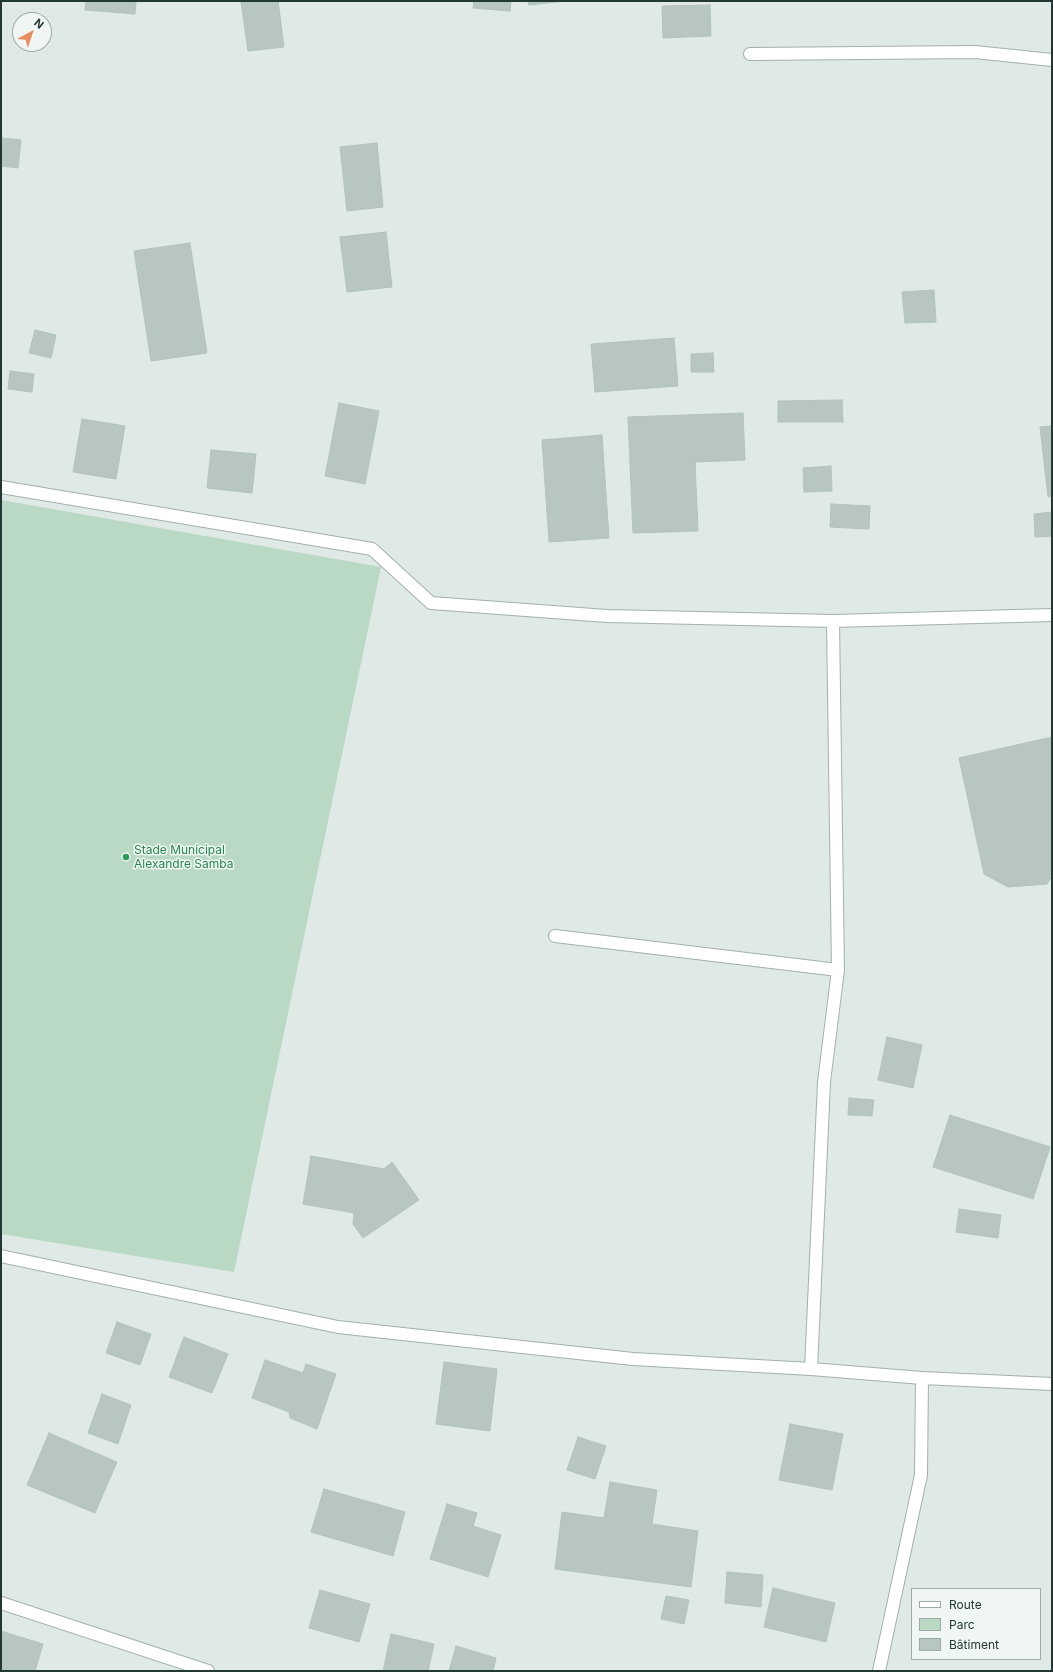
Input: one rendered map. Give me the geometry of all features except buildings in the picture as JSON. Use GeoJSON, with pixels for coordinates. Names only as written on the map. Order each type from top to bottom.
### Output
{"type":"FeatureCollection","features":[{"type":"Feature","properties":{"kind":"street"},"geometry":{"type":"LineString","coordinates":[[750,54],[974,52],[1052,60]]}},
{"type":"Feature","properties":{"kind":"street"},"geometry":{"type":"LineString","coordinates":[[1,486],[372,548],[431,603],[607,616],[833,621],[1052,615]]}},
{"type":"Feature","properties":{"kind":"street"},"geometry":{"type":"LineString","coordinates":[[811,1369],[824,1082],[838,970],[833,621]]}},
{"type":"Feature","properties":{"kind":"street"},"geometry":{"type":"LineString","coordinates":[[555,936],[838,970]]}},
{"type":"Feature","properties":{"kind":"street"},"geometry":{"type":"LineString","coordinates":[[1,1256],[338,1327],[633,1359],[811,1369],[922,1378],[1052,1384]]}},
{"type":"Feature","properties":{"kind":"street"},"geometry":{"type":"LineString","coordinates":[[879,1671],[921,1476],[922,1378]]}},
{"type":"Feature","properties":{"kind":"street"},"geometry":{"type":"LineString","coordinates":[[1,1603],[208,1671]]}},
{"type":"Feature","properties":{"kind":"green space"},"geometry":{"type":"Polygon","coordinates":[[[1,500],[381,567],[234,1272],[1,1234],[1,500]]]}},
{"type":"Feature","properties":{"kind":"place","name":"Stade Municipal Alexandre Samba"},"geometry":{"type":"Point","coordinates":[126,857]}}]}
